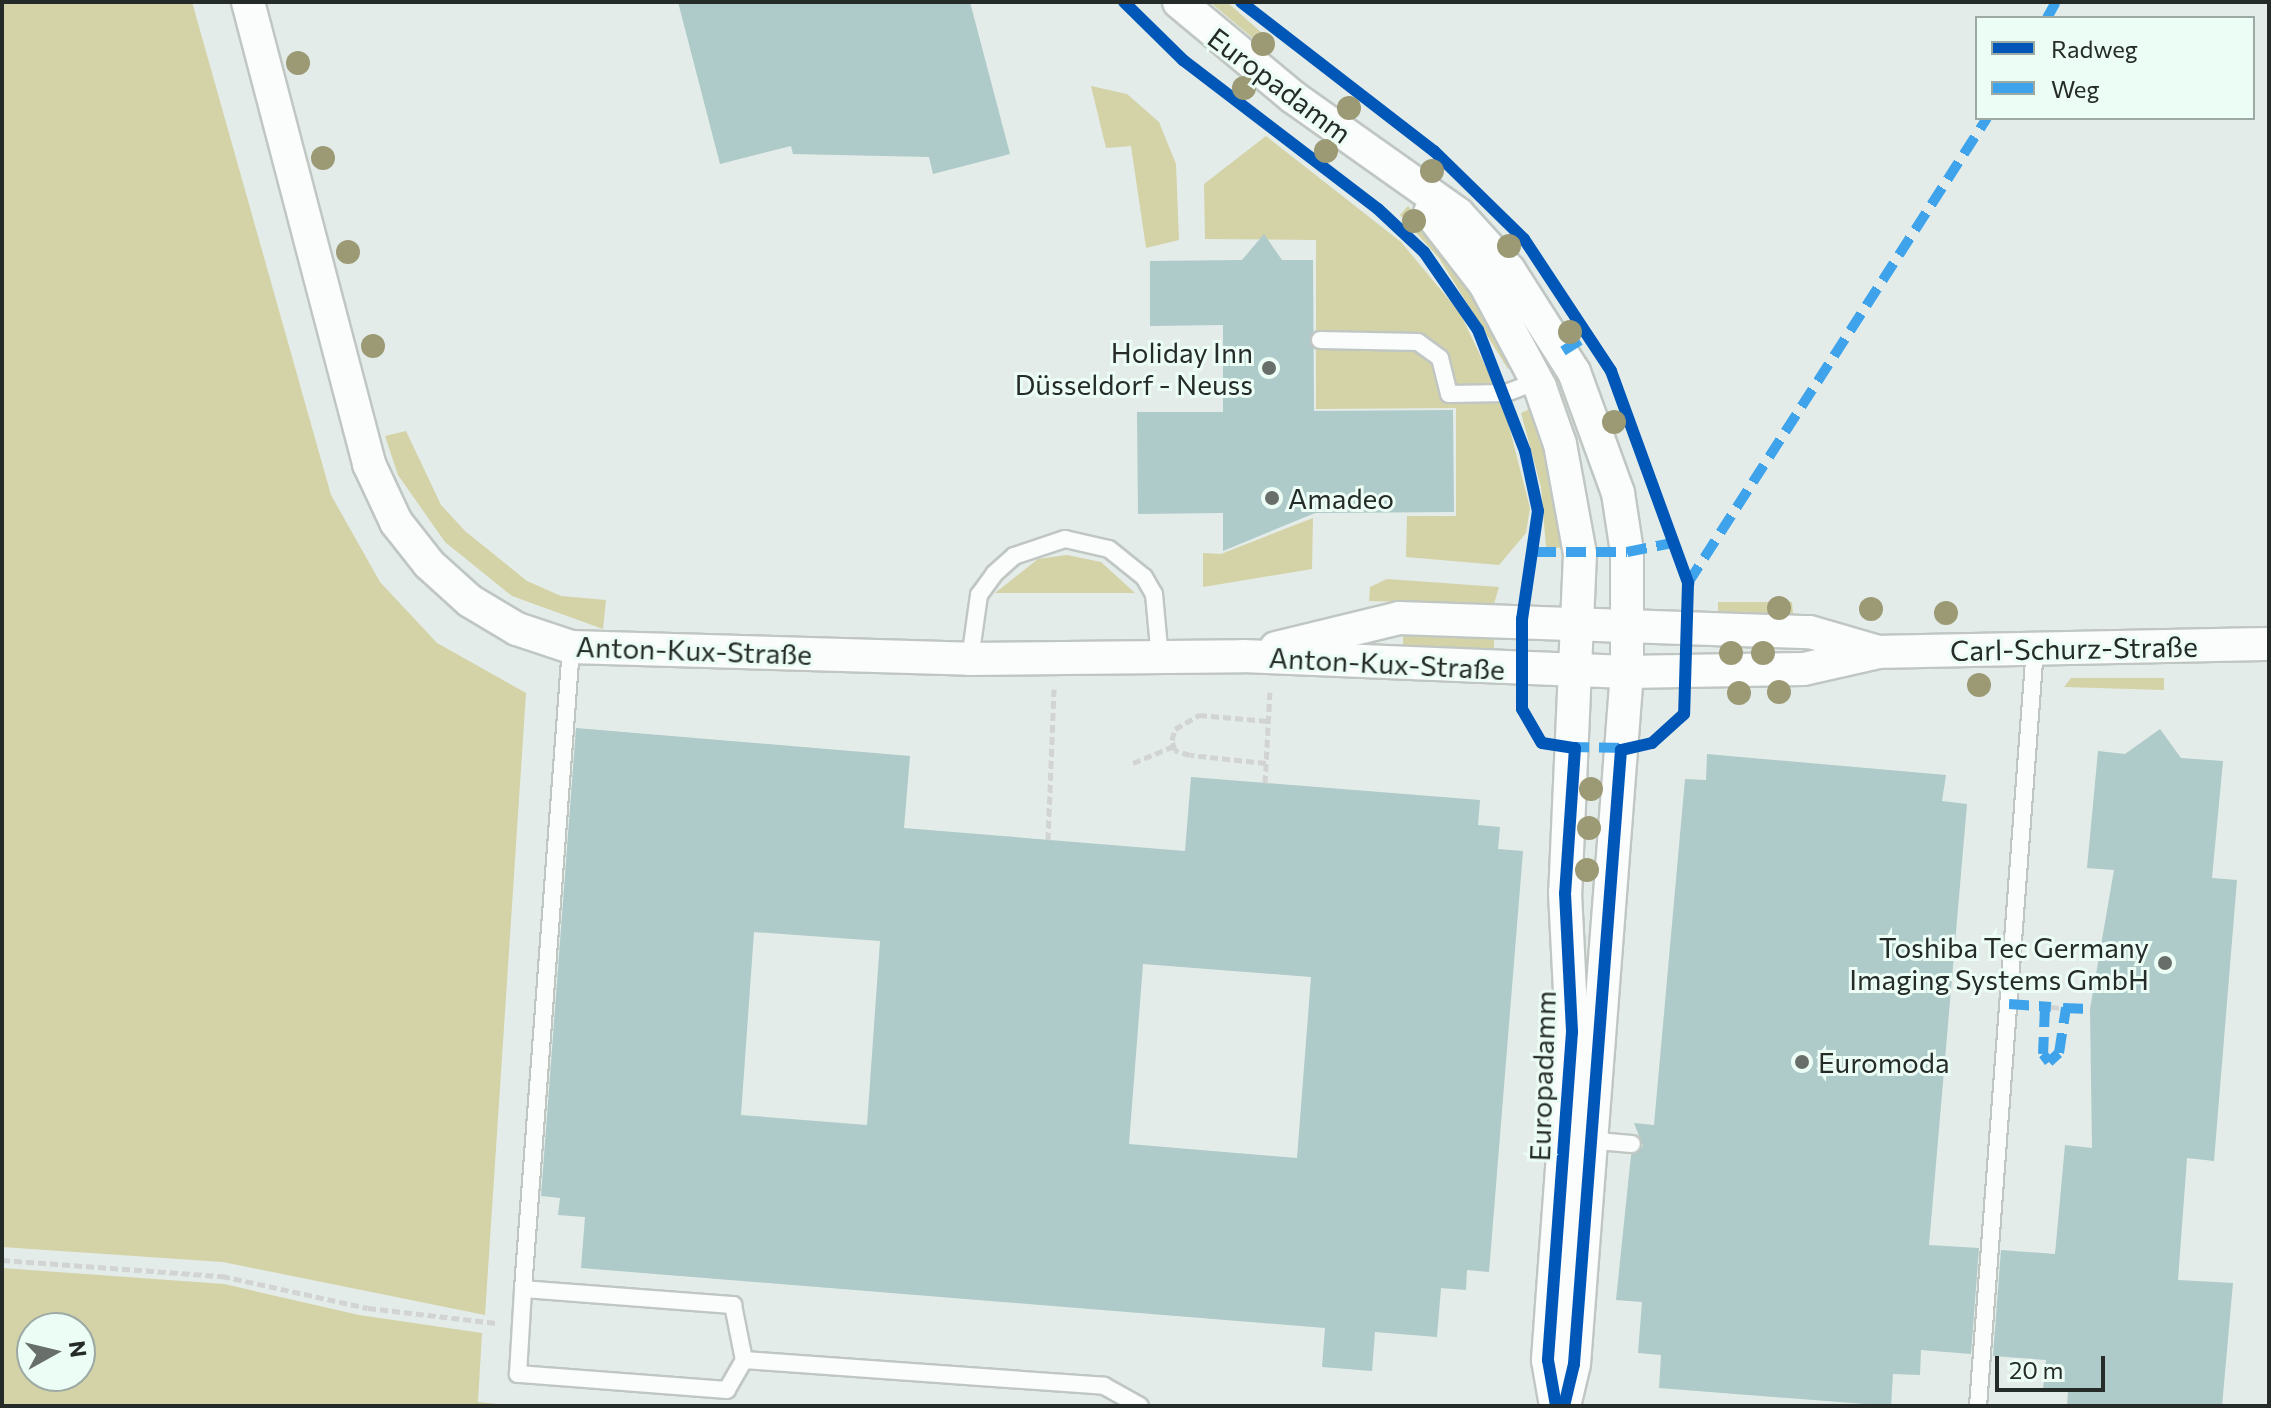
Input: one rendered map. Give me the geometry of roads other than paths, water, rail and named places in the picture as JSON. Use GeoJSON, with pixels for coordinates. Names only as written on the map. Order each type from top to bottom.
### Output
{"type":"FeatureCollection","features":[{"type":"Feature","properties":{"kind":"street","name":"Anton-Kux-Straße"},"geometry":{"type":"LineString","coordinates":[[248,2],[369,464],[396,522],[470,601],[517,629],[571,647],[970,659],[1258,657],[1579,671]]}},
{"type":"Feature","properties":{"kind":"street","name":"Europadamm"},"geometry":{"type":"LineString","coordinates":[[1179,2],[1205,30],[1458,214],[1509,270],[1563,351],[1599,428],[1618,493],[1629,624],[1627,672],[1578,1140],[1548,1360],[1556,1406]]}},
{"type":"Feature","properties":{"kind":"street","name":"Europadamm"},"geometry":{"type":"LineString","coordinates":[[1386,163],[1485,284],[1537,381],[1573,501],[1581,622],[1565,893],[1578,1140],[1574,1364],[1564,1406]]}},
{"type":"Feature","properties":{"kind":"street","name":"Anton-Kux-Straße"},"geometry":{"type":"LineString","coordinates":[[1258,657],[1399,618],[1581,622]]}},
{"type":"Feature","properties":{"kind":"street","name":"Carl-Schurz-Straße"},"geometry":{"type":"LineString","coordinates":[[1581,622],[1810,632],[1878,652]]}},
{"type":"Feature","properties":{"kind":"street","name":"Carl-Schurz-Straße"},"geometry":{"type":"LineString","coordinates":[[1579,671],[1804,669],[1878,652],[2269,644]]}},
{"type":"Feature","properties":{"kind":"lane"},"geometry":{"type":"LineString","coordinates":[[1320,340],[1418,342],[1440,358],[1449,394],[1506,393],[1537,381]]}},
{"type":"Feature","properties":{"kind":"lane"},"geometry":{"type":"LineString","coordinates":[[970,659],[979,595],[994,574],[1035,546],[1065,539],[1109,549],[1144,577],[1154,594],[1160,659]]}},
{"type":"Feature","properties":{"kind":"lane"},"geometry":{"type":"LineString","coordinates":[[523,1289],[733,1305],[744,1360],[727,1390],[518,1374],[523,1289],[571,647]]}},
{"type":"Feature","properties":{"kind":"lane"},"geometry":{"type":"LineString","coordinates":[[1978,1406],[2035,648]]}},
{"type":"Feature","properties":{"kind":"lane"},"geometry":{"type":"LineString","coordinates":[[1578,1140],[1632,1144]]}},
{"type":"Feature","properties":{"kind":"lane"},"geometry":{"type":"LineString","coordinates":[[744,1360],[1104,1386],[1140,1406]]}},
{"type":"Feature","properties":{"kind":"place","name":"Holiday Inn Düsseldorf - Neuss"},"geometry":{"type":"Point","coordinates":[1269,368]}},
{"type":"Feature","properties":{"kind":"place","name":"Amadeo"},"geometry":{"type":"Point","coordinates":[1272,498]}},
{"type":"Feature","properties":{"kind":"place","name":"Toshiba Tec Germany Imaging Systems GmbH"},"geometry":{"type":"Point","coordinates":[2165,963]}},
{"type":"Feature","properties":{"kind":"place","name":"Euromoda"},"geometry":{"type":"Point","coordinates":[1802,1062]}}]}
